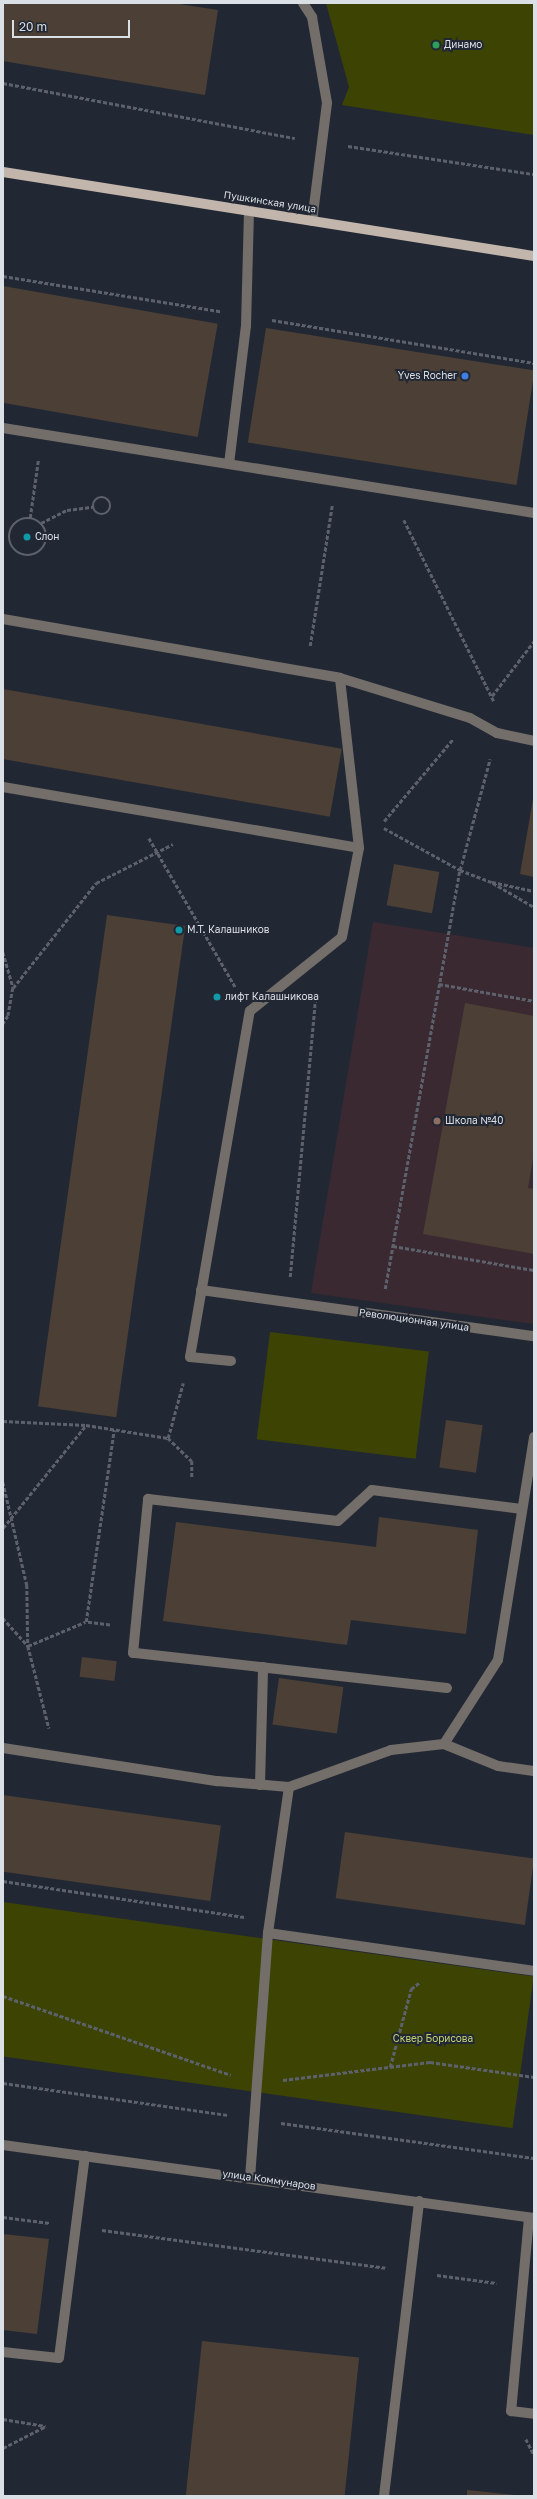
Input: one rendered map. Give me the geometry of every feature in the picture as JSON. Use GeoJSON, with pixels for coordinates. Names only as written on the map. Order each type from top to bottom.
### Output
{"type":"FeatureCollection","features":[{"type":"Feature","properties":{"kind":"main road","name":"Пушкинская улица"},"geometry":{"type":"LineString","coordinates":[[3,172],[534,256]]}},
{"type":"Feature","properties":{"kind":"street"},"geometry":{"type":"LineString","coordinates":[[303,3],[312,17],[327,103],[312,221]]}},
{"type":"Feature","properties":{"kind":"street"},"geometry":{"type":"LineString","coordinates":[[229,464],[246,326],[248,211]]}},
{"type":"Feature","properties":{"kind":"street"},"geometry":{"type":"LineString","coordinates":[[3,428],[534,513]]}},
{"type":"Feature","properties":{"kind":"street"},"geometry":{"type":"LineString","coordinates":[[3,619],[306,674],[340,678],[470,718],[497,733],[534,741]]}},
{"type":"Feature","properties":{"kind":"street"},"geometry":{"type":"LineString","coordinates":[[231,1361],[190,1357],[250,1011],[342,938],[359,848],[340,678]]}},
{"type":"Feature","properties":{"kind":"street"},"geometry":{"type":"LineString","coordinates":[[3,788],[359,848]]}},
{"type":"Feature","properties":{"kind":"street","name":"Революционная улица"},"geometry":{"type":"LineString","coordinates":[[201,1290],[534,1336]]}},
{"type":"Feature","properties":{"kind":"street"},"geometry":{"type":"LineString","coordinates":[[444,1744],[498,1660],[522,1510],[532,1467],[534,1437]]}},
{"type":"Feature","properties":{"kind":"street"},"geometry":{"type":"LineString","coordinates":[[447,1688],[133,1653],[148,1499],[338,1521],[372,1490],[522,1510]]}},
{"type":"Feature","properties":{"kind":"street"},"geometry":{"type":"LineString","coordinates":[[260,1785],[263,1667]]}},
{"type":"Feature","properties":{"kind":"street"},"geometry":{"type":"LineString","coordinates":[[3,1748],[260,1785],[289,1787],[391,1750],[444,1744],[498,1766],[534,1771]]}},
{"type":"Feature","properties":{"kind":"street"},"geometry":{"type":"LineString","coordinates":[[250,2177],[268,1933],[289,1787]]}},
{"type":"Feature","properties":{"kind":"street"},"geometry":{"type":"LineString","coordinates":[[268,1933],[534,1971]]}},
{"type":"Feature","properties":{"kind":"street","name":"улица Коммунаров"},"geometry":{"type":"LineString","coordinates":[[3,2145],[250,2177],[531,2218]]}},
{"type":"Feature","properties":{"kind":"street"},"geometry":{"type":"LineString","coordinates":[[3,2352],[59,2358],[85,2156]]}},
{"type":"Feature","properties":{"kind":"street"},"geometry":{"type":"LineString","coordinates":[[384,2496],[419,2201]]}},
{"type":"Feature","properties":{"kind":"street"},"geometry":{"type":"LineString","coordinates":[[531,2218],[522,2286],[511,2411],[534,2414]]}},
{"type":"Feature","properties":{"kind":"path"},"geometry":{"type":"LineString","coordinates":[[3,83],[321,142],[534,174]]}},
{"type":"Feature","properties":{"kind":"path"},"geometry":{"type":"LineString","coordinates":[[30,518],[42,435]]}},
{"type":"Feature","properties":{"kind":"path"},"geometry":{"type":"LineString","coordinates":[[306,674],[335,481]]}},
{"type":"Feature","properties":{"kind":"path"},"geometry":{"type":"LineString","coordinates":[[381,1315],[460,870],[497,733],[493,695],[389,490]]}},
{"type":"Feature","properties":{"kind":"path"},"geometry":{"type":"LineString","coordinates":[[102,496],[111,504],[108,513],[103,516],[97,514],[92,507],[94,500],[102,496]]}},
{"type":"Feature","properties":{"kind":"path"},"geometry":{"type":"LineString","coordinates":[[41,523],[67,510],[92,507]]}},
{"type":"Feature","properties":{"kind":"path"},"geometry":{"type":"LineString","coordinates":[[30,518],[41,523],[47,534],[45,547],[35,555],[22,556],[12,548],[8,536],[18,520],[30,518]]}},
{"type":"Feature","properties":{"kind":"path"},"geometry":{"type":"LineString","coordinates":[[534,641],[493,695],[470,718],[380,825],[460,870],[492,882],[534,891]]}},
{"type":"Feature","properties":{"kind":"path"},"geometry":{"type":"LineString","coordinates":[[133,811],[250,1011]]}},
{"type":"Feature","properties":{"kind":"path"},"geometry":{"type":"LineString","coordinates":[[13,988],[96,883],[210,824]]}},
{"type":"Feature","properties":{"kind":"path"},"geometry":{"type":"LineString","coordinates":[[492,882],[534,907]]}},
{"type":"Feature","properties":{"kind":"path"},"geometry":{"type":"LineString","coordinates":[[3,952],[13,988],[8,1016],[3,1024]]}},
{"type":"Feature","properties":{"kind":"path"},"geometry":{"type":"LineString","coordinates":[[294,1304],[289,1288],[314,1038],[317,957]]}},
{"type":"Feature","properties":{"kind":"path"},"geometry":{"type":"LineString","coordinates":[[439,984],[534,1001]]}},
{"type":"Feature","properties":{"kind":"path"},"geometry":{"type":"LineString","coordinates":[[393,1246],[534,1270]]}},
{"type":"Feature","properties":{"kind":"path"},"geometry":{"type":"LineString","coordinates":[[168,1438],[190,1357]]}},
{"type":"Feature","properties":{"kind":"path"},"geometry":{"type":"LineString","coordinates":[[3,1421],[86,1425],[168,1438],[192,1461],[192,1505]]}},
{"type":"Feature","properties":{"kind":"path"},"geometry":{"type":"LineString","coordinates":[[3,1528],[86,1425]]}},
{"type":"Feature","properties":{"kind":"path"},"geometry":{"type":"LineString","coordinates":[[86,1622],[114,1430]]}},
{"type":"Feature","properties":{"kind":"path"},"geometry":{"type":"LineString","coordinates":[[3,1482],[27,1585],[28,1646],[56,1756]]}},
{"type":"Feature","properties":{"kind":"path"},"geometry":{"type":"LineString","coordinates":[[3,1618],[28,1646]]}},
{"type":"Feature","properties":{"kind":"path"},"geometry":{"type":"LineString","coordinates":[[28,1646],[86,1622],[135,1628]]}},
{"type":"Feature","properties":{"kind":"path"},"geometry":{"type":"LineString","coordinates":[[3,1881],[270,1921]]}},
{"type":"Feature","properties":{"kind":"path"},"geometry":{"type":"LineString","coordinates":[[390,2067],[411,1989],[449,1959]]}},
{"type":"Feature","properties":{"kind":"path"},"geometry":{"type":"LineString","coordinates":[[3,2217],[522,2286]]}},
{"type":"Feature","properties":{"kind":"path"},"geometry":{"type":"LineString","coordinates":[[3,2419],[46,2426],[3,2448]]}},
{"type":"Feature","properties":{"kind":"shaded area","name":"Школа №40"},"geometry":{"type":"Polygon","coordinates":[[[373,922],[534,948],[534,1324],[311,1293],[373,922]]]}},
{"type":"Feature","properties":{"kind":"green space","name":"Динамо"},"geometry":{"type":"Polygon","coordinates":[[[326,3],[534,3],[534,135],[342,105],[349,87],[326,3]]]}},
{"type":"Feature","properties":{"kind":"green space"},"geometry":{"type":"Polygon","coordinates":[[[270,1332],[429,1351],[416,1459],[257,1439],[270,1332]]]}},
{"type":"Feature","properties":{"kind":"green space","name":"Сквер Борисова"},"geometry":{"type":"Polygon","coordinates":[[[3,1902],[534,1977],[512,2128],[3,2057],[3,1902]]]}},
{"type":"Feature","properties":{"kind":"building"},"geometry":{"type":"Polygon","coordinates":[[[3,3],[173,3],[218,10],[205,95],[3,61],[3,3]]]}},
{"type":"Feature","properties":{"kind":"building"},"geometry":{"type":"Polygon","coordinates":[[[3,286],[218,324],[198,437],[3,403],[3,286]]]}},
{"type":"Feature","properties":{"kind":"building"},"geometry":{"type":"Polygon","coordinates":[[[266,328],[534,370],[517,485],[248,443],[266,328]]]}},
{"type":"Feature","properties":{"kind":"building"},"geometry":{"type":"Polygon","coordinates":[[[3,689],[342,749],[330,817],[3,759],[3,689]]]}},
{"type":"Feature","properties":{"kind":"building"},"geometry":{"type":"Polygon","coordinates":[[[534,799],[534,877],[520,874],[534,799]]]}},
{"type":"Feature","properties":{"kind":"building"},"geometry":{"type":"Polygon","coordinates":[[[394,864],[439,872],[432,913],[387,905],[394,864]]]}},
{"type":"Feature","properties":{"kind":"building"},"geometry":{"type":"Polygon","coordinates":[[[107,915],[185,926],[116,1417],[38,1406],[107,915]]]}},
{"type":"Feature","properties":{"kind":"building"},"geometry":{"type":"Polygon","coordinates":[[[465,1003],[534,1016],[534,1152],[528,1188],[534,1189],[534,1254],[423,1234],[465,1003]]]}},
{"type":"Feature","properties":{"kind":"building"},"geometry":{"type":"Polygon","coordinates":[[[446,1420],[483,1425],[476,1473],[439,1468],[446,1420]]]}},
{"type":"Feature","properties":{"kind":"building"},"geometry":{"type":"Polygon","coordinates":[[[379,1517],[478,1530],[466,1634],[351,1620],[347,1645],[163,1621],[176,1522],[376,1547],[379,1517]]]}},
{"type":"Feature","properties":{"kind":"building"},"geometry":{"type":"Polygon","coordinates":[[[82,1657],[117,1661],[114,1681],[80,1677],[82,1657]]]}},
{"type":"Feature","properties":{"kind":"building"},"geometry":{"type":"Polygon","coordinates":[[[279,1678],[343,1687],[337,1734],[272,1725],[279,1678]]]}},
{"type":"Feature","properties":{"kind":"building"},"geometry":{"type":"Polygon","coordinates":[[[3,1795],[221,1826],[210,1901],[3,1872],[3,1795]]]}},
{"type":"Feature","properties":{"kind":"building"},"geometry":{"type":"Polygon","coordinates":[[[345,1832],[534,1859],[525,1925],[336,1898],[345,1832]]]}},
{"type":"Feature","properties":{"kind":"building"},"geometry":{"type":"Polygon","coordinates":[[[3,2234],[49,2239],[37,2334],[3,2330],[3,2234]]]}},
{"type":"Feature","properties":{"kind":"building"},"geometry":{"type":"Polygon","coordinates":[[[202,2341],[359,2358],[345,2496],[186,2496],[202,2341]]]}},
{"type":"Feature","properties":{"kind":"building"},"geometry":{"type":"Polygon","coordinates":[[[467,2490],[515,2495],[515,2496],[467,2496],[467,2490]]]}},
{"type":"Feature","properties":{"kind":"place","name":"Динамо"},"geometry":{"type":"Point","coordinates":[436,45]}},
{"type":"Feature","properties":{"kind":"place","name":"Yves Rocher"},"geometry":{"type":"Point","coordinates":[465,376]}},
{"type":"Feature","properties":{"kind":"place","name":"Слон"},"geometry":{"type":"Point","coordinates":[27,537]}},
{"type":"Feature","properties":{"kind":"place","name":"М.Т. Калашников"},"geometry":{"type":"Point","coordinates":[179,930]}},
{"type":"Feature","properties":{"kind":"place","name":"лифт Калашникова"},"geometry":{"type":"Point","coordinates":[217,997]}},
{"type":"Feature","properties":{"kind":"place","name":"Школа №40"},"geometry":{"type":"Point","coordinates":[437,1121]}}]}
